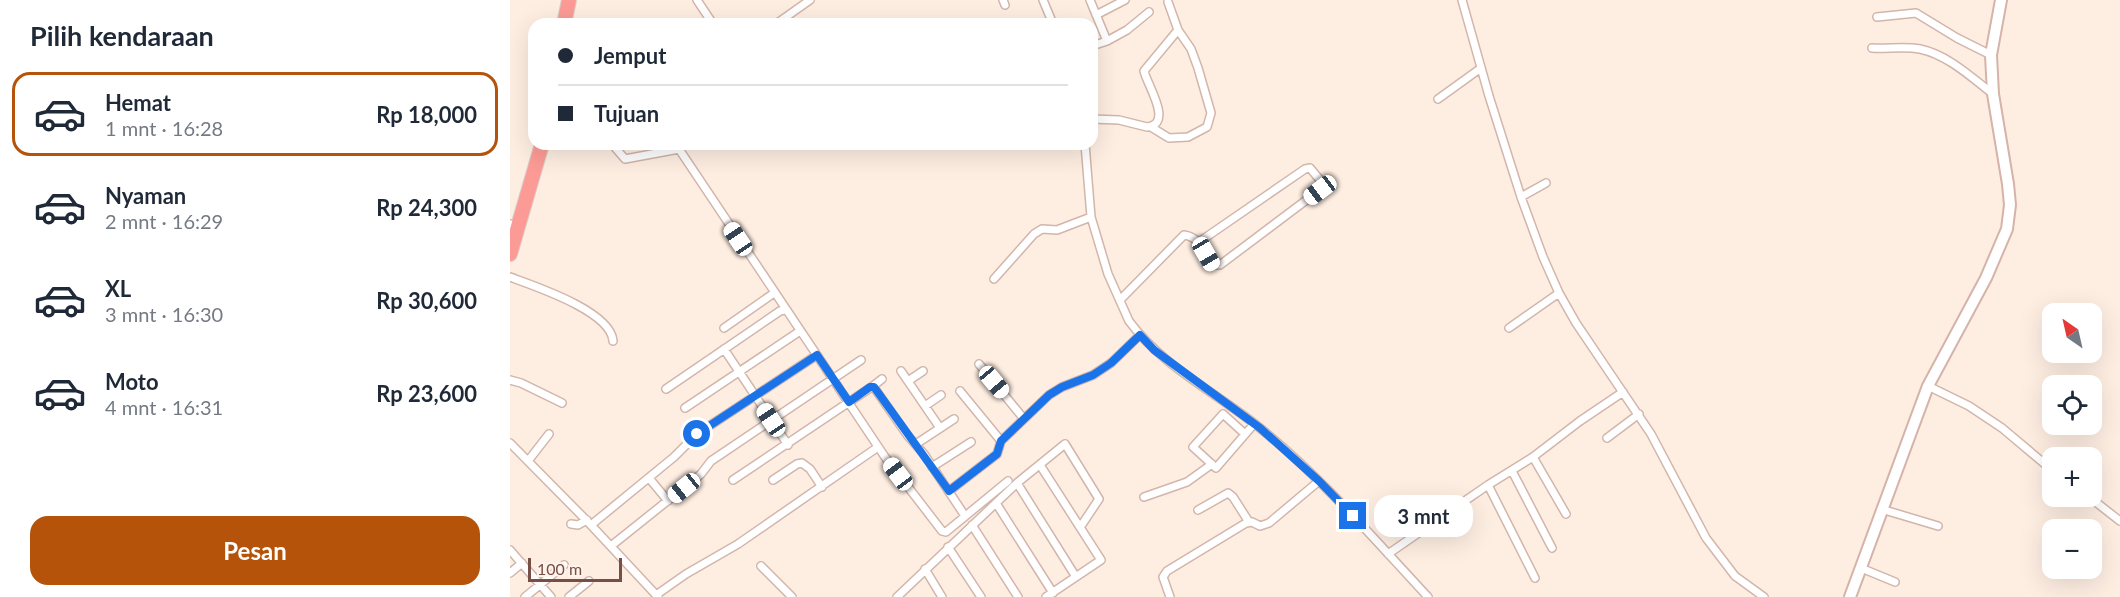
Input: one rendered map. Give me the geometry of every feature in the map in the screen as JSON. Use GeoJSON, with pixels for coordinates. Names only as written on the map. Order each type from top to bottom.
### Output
{"type":"FeatureCollection","features":[{"type":"Feature","properties":{"kind":"highway"},"geometry":{"type":"LineString","coordinates":[[565,18],[569,0]]}},
{"type":"Feature","properties":{"kind":"highway"},"geometry":{"type":"LineString","coordinates":[[573,18],[577,0]]}},
{"type":"Feature","properties":{"kind":"highway"},"geometry":{"type":"LineString","coordinates":[[510,225],[533,150]]}},
{"type":"Feature","properties":{"kind":"highway"},"geometry":{"type":"LineString","coordinates":[[510,254],[540,150]]}},
{"type":"Feature","properties":{"kind":"street"},"geometry":{"type":"LineString","coordinates":[[697,0],[708,18]]}},
{"type":"Feature","properties":{"kind":"street"},"geometry":{"type":"LineString","coordinates":[[784,18],[810,0]]}},
{"type":"Feature","properties":{"kind":"street"},"geometry":{"type":"LineString","coordinates":[[1043,0],[1050,18]]}},
{"type":"Feature","properties":{"kind":"street"},"geometry":{"type":"LineString","coordinates":[[1090,0],[1097,18]]}},
{"type":"Feature","properties":{"kind":"street"},"geometry":{"type":"LineString","coordinates":[[1096,15],[1125,0]]}},
{"type":"Feature","properties":{"kind":"street"},"geometry":{"type":"LineString","coordinates":[[1462,0],[1521,197],[1542,257],[1559,293],[1576,323],[1639,414],[1716,553],[1734,576],[1764,597]]}},
{"type":"Feature","properties":{"kind":"street"},"geometry":{"type":"LineString","coordinates":[[1850,597],[1928,386],[1994,260],[2009,220],[2008,184],[1993,94],[1991,55],[2001,0]]}},
{"type":"Feature","properties":{"kind":"street"},"geometry":{"type":"LineString","coordinates":[[1098,119],[1119,120],[1151,127],[1169,138],[1188,137],[1207,127],[1211,113],[1198,68],[1191,49],[1178,30],[1168,2]]}},
{"type":"Feature","properties":{"kind":"street"},"geometry":{"type":"LineString","coordinates":[[1098,44],[1127,30],[1149,12]]}},
{"type":"Feature","properties":{"kind":"street"},"geometry":{"type":"LineString","coordinates":[[1877,17],[1916,13],[1991,55]]}},
{"type":"Feature","properties":{"kind":"street"},"geometry":{"type":"LineString","coordinates":[[1098,20],[1107,41]]}},
{"type":"Feature","properties":{"kind":"street"},"geometry":{"type":"LineString","coordinates":[[1151,127],[1157,123],[1160,116],[1144,71],[1178,30]]}},
{"type":"Feature","properties":{"kind":"street"},"geometry":{"type":"LineString","coordinates":[[1872,48],[1917,49],[1931,52],[1945,58],[1993,94]]}},
{"type":"Feature","properties":{"kind":"street"},"geometry":{"type":"LineString","coordinates":[[1438,99],[1481,68]]}},
{"type":"Feature","properties":{"kind":"street"},"geometry":{"type":"LineString","coordinates":[[617,150],[625,159],[669,150]]}},
{"type":"Feature","properties":{"kind":"street"},"geometry":{"type":"LineString","coordinates":[[680,150],[878,447],[942,531],[946,532],[1008,481]]}},
{"type":"Feature","properties":{"kind":"street"},"geometry":{"type":"LineString","coordinates":[[1085,150],[1091,217],[1108,274],[1129,321],[1154,350],[1254,424],[1319,481],[1428,597]]}},
{"type":"Feature","properties":{"kind":"street"},"geometry":{"type":"LineString","coordinates":[[1120,300],[1185,235],[1199,242],[1213,266],[1220,265],[1325,186],[1310,168],[1305,169],[1199,242]]}},
{"type":"Feature","properties":{"kind":"street"},"geometry":{"type":"LineString","coordinates":[[1521,197],[1546,183]]}},
{"type":"Feature","properties":{"kind":"street"},"geometry":{"type":"LineString","coordinates":[[994,279],[1034,234],[1042,229],[1057,230],[1091,217]]}},
{"type":"Feature","properties":{"kind":"street"},"geometry":{"type":"LineString","coordinates":[[510,277],[579,306],[604,323],[611,331],[613,340]]}},
{"type":"Feature","properties":{"kind":"street"},"geometry":{"type":"LineString","coordinates":[[724,328],[774,293]]}},
{"type":"Feature","properties":{"kind":"street"},"geometry":{"type":"LineString","coordinates":[[1509,328],[1559,293]]}},
{"type":"Feature","properties":{"kind":"street"},"geometry":{"type":"LineString","coordinates":[[666,389],[780,311],[785,310]]}},
{"type":"Feature","properties":{"kind":"street"},"geometry":{"type":"LineString","coordinates":[[685,408],[800,331]]}},
{"type":"Feature","properties":{"kind":"street"},"geometry":{"type":"LineString","coordinates":[[949,491],[997,454],[1001,441],[1055,391],[1081,378],[1093,375],[1111,363],[1140,335]]}},
{"type":"Feature","properties":{"kind":"street"},"geometry":{"type":"LineString","coordinates":[[724,349],[788,445]]}},
{"type":"Feature","properties":{"kind":"street"},"geometry":{"type":"LineString","coordinates":[[571,524],[589,523],[683,450],[697,434],[817,355]]}},
{"type":"Feature","properties":{"kind":"street"},"geometry":{"type":"LineString","coordinates":[[611,546],[701,474],[711,460],[861,360]]}},
{"type":"Feature","properties":{"kind":"street"},"geometry":{"type":"LineString","coordinates":[[979,364],[1024,419]]}},
{"type":"Feature","properties":{"kind":"street"},"geometry":{"type":"LineString","coordinates":[[901,371],[940,428]]}},
{"type":"Feature","properties":{"kind":"street"},"geometry":{"type":"LineString","coordinates":[[908,381],[923,371]]}},
{"type":"Feature","properties":{"kind":"street"},"geometry":{"type":"LineString","coordinates":[[510,380],[521,383],[561,404]]}},
{"type":"Feature","properties":{"kind":"street"},"geometry":{"type":"LineString","coordinates":[[733,480],[882,380]]}},
{"type":"Feature","properties":{"kind":"street"},"geometry":{"type":"LineString","coordinates":[[873,386],[965,516]]}},
{"type":"Feature","properties":{"kind":"street"},"geometry":{"type":"LineString","coordinates":[[1928,386],[1969,406],[2002,428],[2042,462]]}},
{"type":"Feature","properties":{"kind":"street"},"geometry":{"type":"LineString","coordinates":[[960,392],[1001,441]]}},
{"type":"Feature","properties":{"kind":"street"},"geometry":{"type":"LineString","coordinates":[[1388,554],[1533,457],[1623,392]]}},
{"type":"Feature","properties":{"kind":"street"},"geometry":{"type":"LineString","coordinates":[[925,406],[941,395]]}},
{"type":"Feature","properties":{"kind":"street"},"geometry":{"type":"LineString","coordinates":[[1245,434],[1223,414],[1193,447],[1216,468],[1254,424]]}},
{"type":"Feature","properties":{"kind":"street"},"geometry":{"type":"LineString","coordinates":[[1608,438],[1639,414]]}},
{"type":"Feature","properties":{"kind":"street"},"geometry":{"type":"LineString","coordinates":[[916,444],[954,419]]}},
{"type":"Feature","properties":{"kind":"street"},"geometry":{"type":"LineString","coordinates":[[528,461],[549,434]]}},
{"type":"Feature","properties":{"kind":"street"},"geometry":{"type":"LineString","coordinates":[[932,467],[971,442]]}},
{"type":"Feature","properties":{"kind":"street"},"geometry":{"type":"LineString","coordinates":[[510,443],[657,596],[686,574],[738,544],[878,447]]}},
{"type":"Feature","properties":{"kind":"street"},"geometry":{"type":"LineString","coordinates":[[901,595],[925,569],[1017,483],[1065,444],[1099,499],[1081,526]]}},
{"type":"Feature","properties":{"kind":"street"},"geometry":{"type":"LineString","coordinates":[[1533,457],[1566,514]]}},
{"type":"Feature","properties":{"kind":"street"},"geometry":{"type":"LineString","coordinates":[[773,480],[796,464],[802,463],[810,469],[822,487]]}},
{"type":"Feature","properties":{"kind":"street"},"geometry":{"type":"LineString","coordinates":[[1144,497],[1187,482],[1212,464]]}},
{"type":"Feature","properties":{"kind":"street"},"geometry":{"type":"LineString","coordinates":[[996,503],[1049,595],[1101,560],[1040,465]]}},
{"type":"Feature","properties":{"kind":"street"},"geometry":{"type":"LineString","coordinates":[[1512,471],[1552,548]]}},
{"type":"Feature","properties":{"kind":"street"},"geometry":{"type":"LineString","coordinates":[[649,478],[668,501]]}},
{"type":"Feature","properties":{"kind":"street"},"geometry":{"type":"LineString","coordinates":[[1198,510],[1228,494],[1233,497],[1249,522],[1260,526],[1269,523],[1319,481]]}},
{"type":"Feature","properties":{"kind":"street"},"geometry":{"type":"LineString","coordinates":[[1017,483],[1076,577]]}},
{"type":"Feature","properties":{"kind":"street"},"geometry":{"type":"LineString","coordinates":[[1488,485],[1535,578]]}},
{"type":"Feature","properties":{"kind":"street"},"geometry":{"type":"LineString","coordinates":[[2102,507],[2120,521]]}},
{"type":"Feature","properties":{"kind":"street"},"geometry":{"type":"LineString","coordinates":[[1881,509],[1938,526]]}},
{"type":"Feature","properties":{"kind":"street"},"geometry":{"type":"LineString","coordinates":[[1170,597],[1163,578],[1164,573],[1249,522]]}},
{"type":"Feature","properties":{"kind":"street"},"geometry":{"type":"LineString","coordinates":[[972,525],[1018,597]]}},
{"type":"Feature","properties":{"kind":"street"},"geometry":{"type":"LineString","coordinates":[[948,547],[981,597]]}},
{"type":"Feature","properties":{"kind":"street"},"geometry":{"type":"LineString","coordinates":[[510,550],[551,597]]}},
{"type":"Feature","properties":{"kind":"street"},"geometry":{"type":"LineString","coordinates":[[510,573],[522,563]]}},
{"type":"Feature","properties":{"kind":"street"},"geometry":{"type":"LineString","coordinates":[[525,597],[564,564]]}},
{"type":"Feature","properties":{"kind":"street"},"geometry":{"type":"LineString","coordinates":[[761,566],[792,597]]}},
{"type":"Feature","properties":{"kind":"street"},"geometry":{"type":"LineString","coordinates":[[1861,568],[1895,582]]}},
{"type":"Feature","properties":{"kind":"street"},"geometry":{"type":"LineString","coordinates":[[925,569],[942,597]]}},
{"type":"Feature","properties":{"kind":"street"},"geometry":{"type":"LineString","coordinates":[[569,597],[589,581]]}},
{"type":"Feature","properties":{"kind":"route"},"geometry":{"type":"LineString","coordinates":[[697,434],[817,355],[849,402],[870,387],[874,387],[949,491],[997,454],[1001,441],[1049,395],[1081,378],[1093,375],[1111,363],[1140,335],[1154,350],[1260,428],[1319,481],[1353,516]]}}]}
